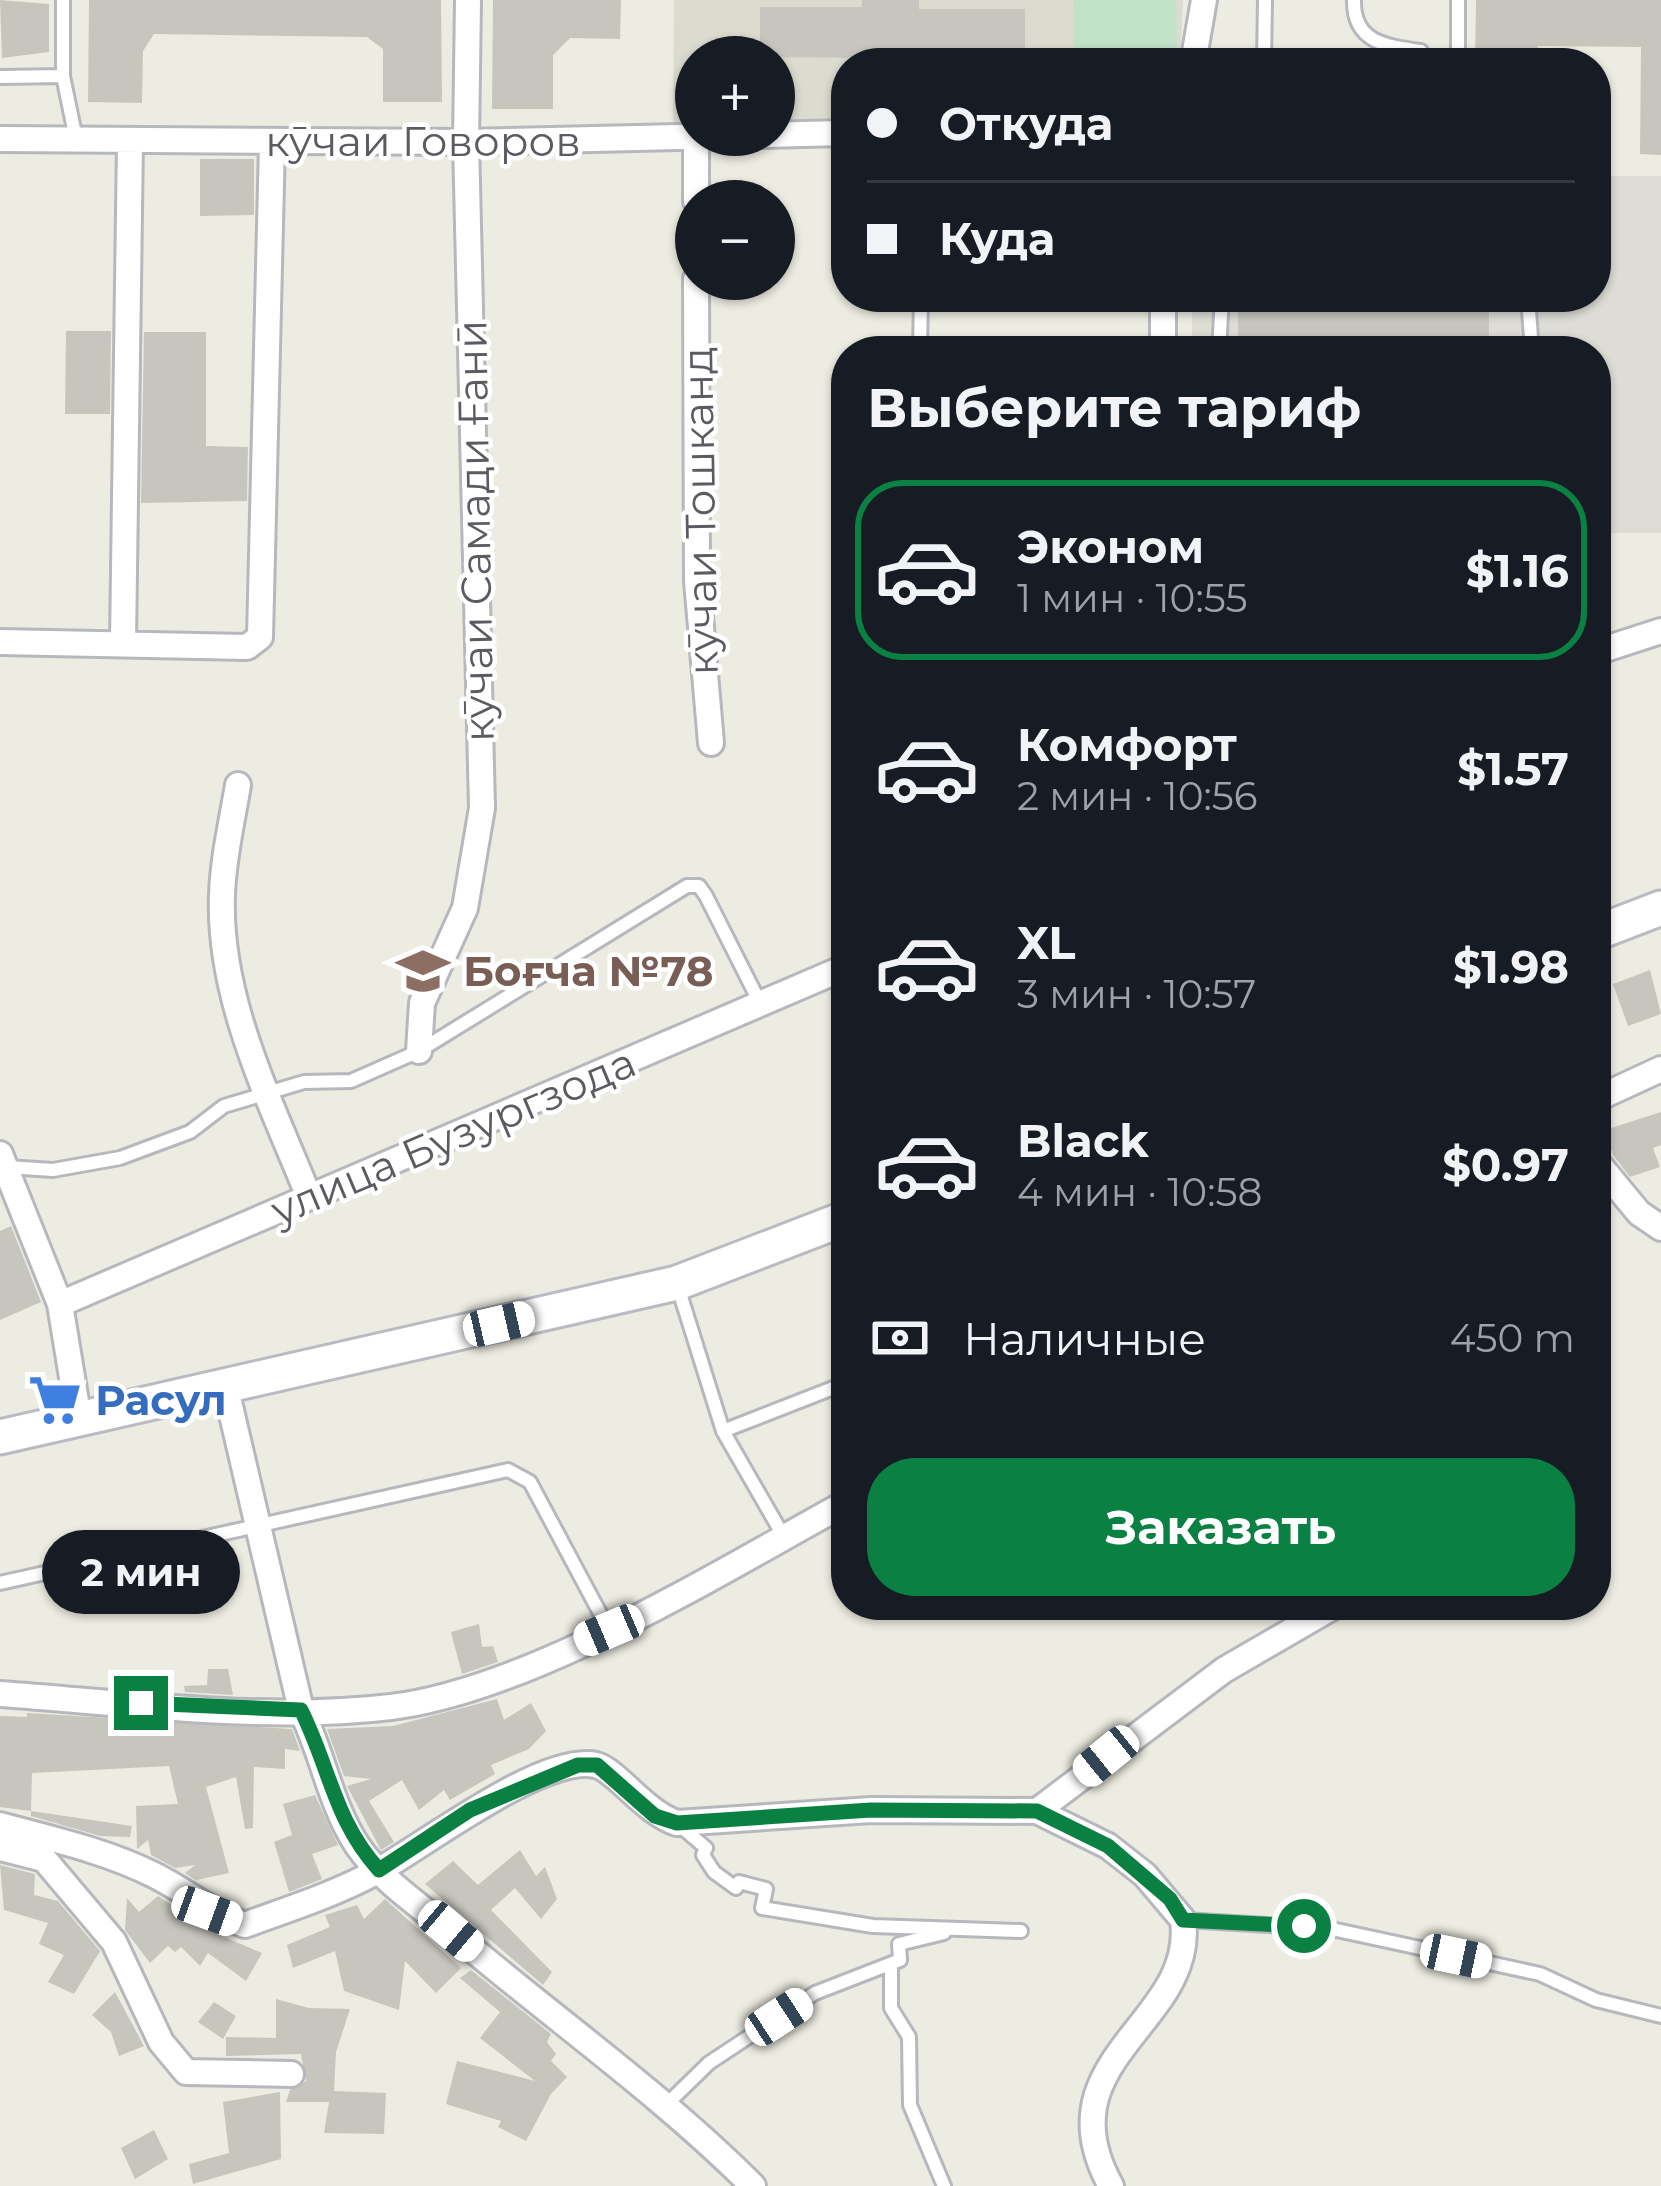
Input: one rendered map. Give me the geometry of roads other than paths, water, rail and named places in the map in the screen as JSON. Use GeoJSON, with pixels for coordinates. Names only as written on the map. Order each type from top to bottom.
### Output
{"type":"FeatureCollection","features":[{"type":"Feature","properties":{"kind":"main road"},"geometry":{"type":"LineString","coordinates":[[1611,927],[1661,908]]}},
{"type":"Feature","properties":{"kind":"main road"},"geometry":{"type":"LineString","coordinates":[[0,1437],[677,1283],[831,1224]]}},
{"type":"Feature","properties":{"kind":"street","name":"кӯчаи Самади Ғанӣ"},"geometry":{"type":"LineString","coordinates":[[419,1051],[422,1003],[465,908],[482,808],[466,142],[468,0]]}},
{"type":"Feature","properties":{"kind":"street"},"geometry":{"type":"LineString","coordinates":[[1196,48],[1204,0]]}},
{"type":"Feature","properties":{"kind":"street","name":"кӯчаи Говоров"},"geometry":{"type":"LineString","coordinates":[[795,134],[831,133]]}},
{"type":"Feature","properties":{"kind":"street","name":"кӯчаи Говоров"},"geometry":{"type":"LineString","coordinates":[[0,139],[272,143],[675,137]]}},
{"type":"Feature","properties":{"kind":"street"},"geometry":{"type":"LineString","coordinates":[[123,642],[130,141]]}},
{"type":"Feature","properties":{"kind":"street"},"geometry":{"type":"LineString","coordinates":[[0,642],[255,645],[260,637],[272,143]]}},
{"type":"Feature","properties":{"kind":"street","name":"кӯчаи Тошканд"},"geometry":{"type":"LineString","coordinates":[[696,300],[697,581],[711,743]]}},
{"type":"Feature","properties":{"kind":"street"},"geometry":{"type":"LineString","coordinates":[[1611,647],[1661,632]]}},
{"type":"Feature","properties":{"kind":"street"},"geometry":{"type":"LineString","coordinates":[[238,785],[222,896],[227,968],[308,1197]]}},
{"type":"Feature","properties":{"kind":"street","name":"улица Бузургзода"},"geometry":{"type":"LineString","coordinates":[[60,1304],[831,975]]}},
{"type":"Feature","properties":{"kind":"street"},"geometry":{"type":"LineString","coordinates":[[1611,1092],[1661,1070]]}},
{"type":"Feature","properties":{"kind":"street"},"geometry":{"type":"LineString","coordinates":[[4,1161],[60,1304],[79,1420]]}},
{"type":"Feature","properties":{"kind":"street"},"geometry":{"type":"LineString","coordinates":[[1611,1179],[1639,1213],[1661,1228]]}},
{"type":"Feature","properties":{"kind":"street"},"geometry":{"type":"LineString","coordinates":[[226,1389],[301,1710],[320,1748],[337,1810],[379,1870],[666,2105],[753,2186]]}},
{"type":"Feature","properties":{"kind":"street"},"geometry":{"type":"LineString","coordinates":[[0,1694],[301,1710],[393,1707],[470,1689],[609,1630],[831,1511]]}},
{"type":"Feature","properties":{"kind":"street"},"geometry":{"type":"LineString","coordinates":[[1037,1811],[1224,1670],[1310,1620]]}},
{"type":"Feature","properties":{"kind":"street"},"geometry":{"type":"LineString","coordinates":[[0,1825],[98,1852],[157,1876],[207,1911],[245,1925],[351,1885],[470,1810],[578,1765],[608,1771],[655,1816],[677,1823],[871,1810],[1037,1811],[1108,1846],[1170,1899],[1183,1920],[1180,1958],[1108,2064],[1096,2090],[1094,2149],[1111,2186]]}},
{"type":"Feature","properties":{"kind":"street"},"geometry":{"type":"LineString","coordinates":[[0,1848],[44,1859],[114,1942],[161,2042],[186,2072],[291,2074]]}},
{"type":"Feature","properties":{"kind":"lane"},"geometry":{"type":"LineString","coordinates":[[63,0],[63,76],[76,140]]}},
{"type":"Feature","properties":{"kind":"lane"},"geometry":{"type":"LineString","coordinates":[[1264,48],[1265,0]]}},
{"type":"Feature","properties":{"kind":"lane"},"geometry":{"type":"LineString","coordinates":[[1354,0],[1357,26],[1365,36],[1410,48]]}},
{"type":"Feature","properties":{"kind":"lane"},"geometry":{"type":"LineString","coordinates":[[1458,0],[1458,48]]}},
{"type":"Feature","properties":{"kind":"lane"},"geometry":{"type":"LineString","coordinates":[[0,76],[63,76]]}},
{"type":"Feature","properties":{"kind":"lane"},"geometry":{"type":"LineString","coordinates":[[4,1161],[52,1170],[120,1158],[190,1132],[224,1106],[304,1082],[351,1081],[419,1051],[687,886],[698,886],[706,896],[761,1005]]}},
{"type":"Feature","properties":{"kind":"lane"},"geometry":{"type":"LineString","coordinates":[[677,1283],[723,1432],[784,1537]]}},
{"type":"Feature","properties":{"kind":"lane"},"geometry":{"type":"LineString","coordinates":[[723,1432],[831,1389]]}},
{"type":"Feature","properties":{"kind":"lane"},"geometry":{"type":"LineString","coordinates":[[0,1582],[508,1470],[520,1472],[609,1630]]}},
{"type":"Feature","properties":{"kind":"lane"},"geometry":{"type":"LineString","coordinates":[[677,1823],[706,1848],[704,1855],[725,1880],[736,1888],[739,1882],[766,1889],[762,1908],[873,1926],[1021,1931]]}},
{"type":"Feature","properties":{"kind":"lane"},"geometry":{"type":"LineString","coordinates":[[1183,1920],[1332,1929],[1540,1974],[1596,2000],[1661,2016]]}},
{"type":"Feature","properties":{"kind":"lane"},"geometry":{"type":"LineString","coordinates":[[666,2105],[709,2063],[815,1994],[900,1960],[899,1944],[963,1929]]}},
{"type":"Feature","properties":{"kind":"lane"},"geometry":{"type":"LineString","coordinates":[[891,1965],[890,2008],[909,2036],[910,2105],[944,2186]]}},
{"type":"Feature","properties":{"kind":"place","name":"Боғча №78"},"geometry":{"type":"Point","coordinates":[423,971]}},
{"type":"Feature","properties":{"kind":"place","name":"Расул"},"geometry":{"type":"Point","coordinates":[55,1400]}}]}
